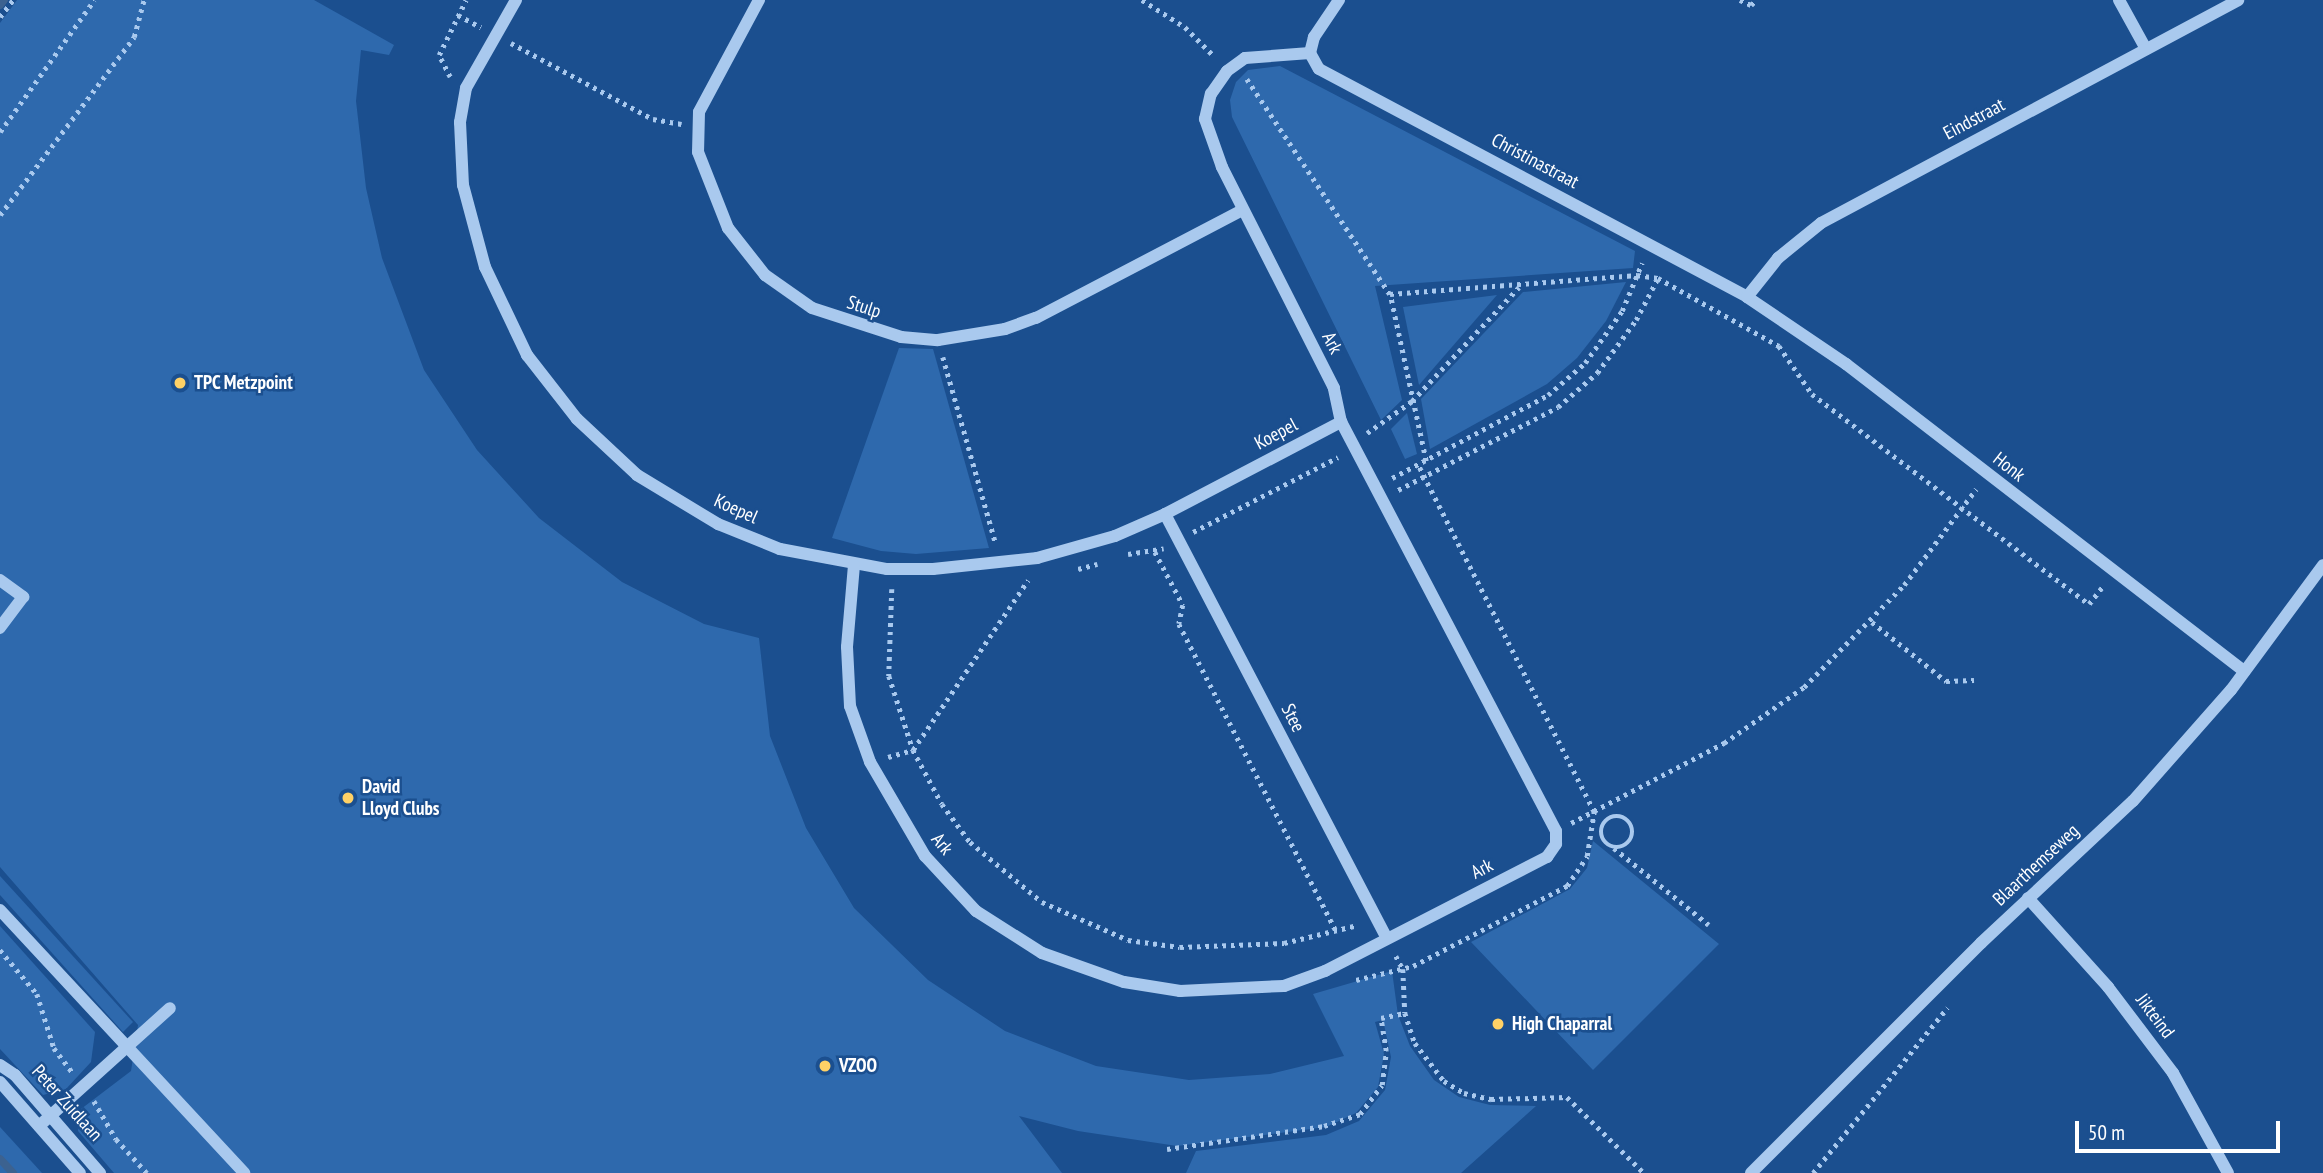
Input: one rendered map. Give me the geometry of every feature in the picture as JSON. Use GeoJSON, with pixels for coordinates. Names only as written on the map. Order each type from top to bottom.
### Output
{"type":"FeatureCollection","features":[{"type":"Feature","properties":{"kind":"street","name":"Koepel"},"geometry":{"type":"LineString","coordinates":[[516,0],[466,88],[460,122],[468,212],[507,319],[550,389],[600,444],[668,498],[780,549],[854,565],[933,569],[1002,563],[1115,536],[1165,514],[1340,422]]}},
{"type":"Feature","properties":{"kind":"street","name":"Stulp"},"geometry":{"type":"LineString","coordinates":[[759,0],[699,112],[698,152],[715,204],[765,275],[812,308],[845,322],[901,337],[938,340],[993,331],[1036,318],[1243,210]]}},
{"type":"Feature","properties":{"kind":"street"},"geometry":{"type":"LineString","coordinates":[[1232,68],[1245,58],[1310,53],[1314,37],[1339,0]]}},
{"type":"Feature","properties":{"kind":"street"},"geometry":{"type":"LineString","coordinates":[[2119,0],[2146,49]]}},
{"type":"Feature","properties":{"kind":"street","name":"Eindstraat"},"geometry":{"type":"LineString","coordinates":[[1747,297],[1778,258],[1821,223],[2238,0]]}},
{"type":"Feature","properties":{"kind":"street","name":"Christinastraat"},"geometry":{"type":"LineString","coordinates":[[1310,53],[1319,69],[1747,297]]}},
{"type":"Feature","properties":{"kind":"street","name":"Ark"},"geometry":{"type":"LineString","coordinates":[[854,565],[847,647],[850,706],[870,762],[925,856],[976,911],[1042,953],[1112,978],[1180,991],[1284,986],[1325,971],[1548,857],[1556,844],[1556,831],[1340,422],[1334,388],[1243,210],[1205,119],[1211,94],[1232,68]]}},
{"type":"Feature","properties":{"kind":"street","name":"Honk"},"geometry":{"type":"LineString","coordinates":[[1747,297],[1846,364],[2244,671]]}},
{"type":"Feature","properties":{"kind":"street","name":"Stee"},"geometry":{"type":"LineString","coordinates":[[1165,514],[1387,939]]}},
{"type":"Feature","properties":{"kind":"street","name":"Blaarthemseweg"},"geometry":{"type":"LineString","coordinates":[[1751,1173],[2028,898],[2133,801],[2244,671],[2323,565]]}},
{"type":"Feature","properties":{"kind":"street"},"geometry":{"type":"LineString","coordinates":[[0,580],[23,597],[0,628]]}},
{"type":"Feature","properties":{"kind":"street","name":"Jikteind"},"geometry":{"type":"LineString","coordinates":[[2028,898],[2108,987],[2174,1073],[2228,1173]]}},
{"type":"Feature","properties":{"kind":"street"},"geometry":{"type":"LineString","coordinates":[[0,910],[244,1173]]}},
{"type":"Feature","properties":{"kind":"street"},"geometry":{"type":"LineString","coordinates":[[39,1126],[170,1008]]}},
{"type":"Feature","properties":{"kind":"street","name":"Peter Zuidlaan"},"geometry":{"type":"LineString","coordinates":[[0,1065],[52,1114],[100,1173]]}},
{"type":"Feature","properties":{"kind":"street","name":"Peter Zuidlaan"},"geometry":{"type":"LineString","coordinates":[[0,1082],[80,1173]]}},
{"type":"Feature","properties":{"kind":"path"},"geometry":{"type":"LineString","coordinates":[[0,18],[13,0]]}},
{"type":"Feature","properties":{"kind":"path"},"geometry":{"type":"LineString","coordinates":[[0,132],[94,0]]}},
{"type":"Feature","properties":{"kind":"path"},"geometry":{"type":"LineString","coordinates":[[0,215],[134,37],[144,0]]}},
{"type":"Feature","properties":{"kind":"path"},"geometry":{"type":"LineString","coordinates":[[466,0],[439,55],[447,75],[466,88]]}},
{"type":"Feature","properties":{"kind":"path"},"geometry":{"type":"LineString","coordinates":[[1143,0],[1185,27],[1232,68],[1390,294],[1426,461]]}},
{"type":"Feature","properties":{"kind":"path"},"geometry":{"type":"LineString","coordinates":[[1740,0],[1751,5],[1756,0]]}},
{"type":"Feature","properties":{"kind":"path"},"geometry":{"type":"LineString","coordinates":[[458,15],[653,119],[697,126]]}},
{"type":"Feature","properties":{"kind":"path"},"geometry":{"type":"LineString","coordinates":[[1377,492],[1426,461],[1548,395],[1585,363],[1622,311],[1650,243]]}},
{"type":"Feature","properties":{"kind":"path"},"geometry":{"type":"LineString","coordinates":[[1390,294],[1637,275],[1658,278],[1779,346],[1812,394],[2089,604],[2114,571]]}},
{"type":"Feature","properties":{"kind":"path"},"geometry":{"type":"LineString","coordinates":[[1377,492],[1425,477],[1558,407],[1597,373],[1636,320],[1658,278]]}},
{"type":"Feature","properties":{"kind":"path"},"geometry":{"type":"LineString","coordinates":[[1350,441],[1386,424],[1412,401],[1519,286]]}},
{"type":"Feature","properties":{"kind":"path"},"geometry":{"type":"LineString","coordinates":[[938,340],[1002,563]]}},
{"type":"Feature","properties":{"kind":"path"},"geometry":{"type":"LineString","coordinates":[[1353,980],[1403,969],[1567,886],[1587,856],[1589,827],[1594,812],[1419,465]]}},
{"type":"Feature","properties":{"kind":"path"},"geometry":{"type":"LineString","coordinates":[[1556,831],[1724,743],[1804,687],[1872,622],[1987,474]]}},
{"type":"Feature","properties":{"kind":"path"},"geometry":{"type":"LineString","coordinates":[[1155,552],[1183,605],[1179,624],[1335,929]]}},
{"type":"Feature","properties":{"kind":"path"},"geometry":{"type":"LineString","coordinates":[[870,762],[913,750],[1028,580]]}},
{"type":"Feature","properties":{"kind":"path"},"geometry":{"type":"LineString","coordinates":[[892,588],[890,676],[913,750],[942,804],[970,842],[1042,902],[1079,922],[1128,940],[1180,947],[1283,943],[1335,929],[1377,922]]}},
{"type":"Feature","properties":{"kind":"path"},"geometry":{"type":"LineString","coordinates":[[1872,622],[1946,681],[1974,680]]}},
{"type":"Feature","properties":{"kind":"path"},"geometry":{"type":"LineString","coordinates":[[1614,848],[1629,842],[1630,823],[1613,816],[1604,821],[1601,832],[1605,842],[1709,925]]}},
{"type":"Feature","properties":{"kind":"path"},"geometry":{"type":"LineString","coordinates":[[1589,827],[1601,832]]}},
{"type":"Feature","properties":{"kind":"path"},"geometry":{"type":"LineString","coordinates":[[1387,939],[1403,969],[1405,1013],[1415,1043],[1444,1081],[1464,1093],[1490,1099],[1567,1097],[1644,1173]]}},
{"type":"Feature","properties":{"kind":"path"},"geometry":{"type":"LineString","coordinates":[[0,950],[37,994],[54,1048],[116,1139],[147,1173]]}},
{"type":"Feature","properties":{"kind":"path"},"geometry":{"type":"LineString","coordinates":[[1813,1173],[1949,1006]]}},
{"type":"Feature","properties":{"kind":"path"},"geometry":{"type":"LineString","coordinates":[[1167,1149],[1324,1126],[1360,1114],[1382,1085],[1386,1051],[1381,1018],[1405,1013]]}},
{"type":"Feature","properties":{"kind":"shaded area"},"geometry":{"type":"Polygon","coordinates":[[[17,0],[314,0],[394,45],[389,55],[361,50],[356,101],[366,188],[382,258],[424,370],[477,450],[539,518],[622,582],[704,624],[759,638],[770,736],[806,828],[854,908],[928,980],[1005,1031],[1096,1066],[1189,1080],[1270,1074],[1344,1056],[1313,994],[1392,971],[1398,1015],[1410,1046],[1434,1080],[1459,1097],[1490,1105],[1536,1106],[1461,1173],[1186,1173],[1196,1151],[1326,1135],[1359,1121],[1385,1090],[1391,1057],[1383,1020],[1375,1022],[1384,1054],[1378,1087],[1356,1113],[1326,1127],[1177,1146],[1078,1131],[1019,1116],[1062,1173],[114,1173],[78,1131],[81,1109],[131,1071],[138,1025],[0,867],[0,23],[17,0]]]}},
{"type":"Feature","properties":{"kind":"shaded area"},"geometry":{"type":"Polygon","coordinates":[[[1280,66],[1635,251],[1633,268],[1375,286],[1402,400],[1381,420],[1232,117],[1230,100],[1236,82],[1248,70],[1280,66]]]}},
{"type":"Feature","properties":{"kind":"shaded area"},"geometry":{"type":"Polygon","coordinates":[[[1626,282],[1606,321],[1577,358],[1547,384],[1430,449],[1421,399],[1523,292],[1626,282]]]}},
{"type":"Feature","properties":{"kind":"shaded area"},"geometry":{"type":"Polygon","coordinates":[[[1497,295],[1419,385],[1403,307],[1497,295]]]}},
{"type":"Feature","properties":{"kind":"shaded area"},"geometry":{"type":"Polygon","coordinates":[[[899,348],[933,349],[989,548],[916,554],[881,551],[832,538],[899,348]]]}},
{"type":"Feature","properties":{"kind":"shaded area"},"geometry":{"type":"Polygon","coordinates":[[[1407,413],[1417,454],[1405,459],[1391,429],[1407,413]]]}},
{"type":"Feature","properties":{"kind":"shaded area"},"geometry":{"type":"Polygon","coordinates":[[[1593,841],[1719,944],[1593,1070],[1471,942],[1570,889],[1587,868],[1593,841]]]}},
{"type":"Feature","properties":{"kind":"shaded area"},"geometry":{"type":"Polygon","coordinates":[[[0,876],[133,1022],[123,1032],[0,895],[0,876]]]}},
{"type":"Feature","properties":{"kind":"shaded area"},"geometry":{"type":"Polygon","coordinates":[[[0,926],[95,1032],[91,1062],[66,1089],[43,1095],[0,1049],[0,926]]]}},
{"type":"Feature","properties":{"kind":"shaded area"},"geometry":{"type":"Polygon","coordinates":[[[0,1127],[42,1173],[0,1173],[0,1127]]]}},
{"type":"Feature","properties":{"kind":"waterway"},"geometry":{"type":"LineString","coordinates":[[0,5],[4,0]]}},
{"type":"Feature","properties":{"kind":"waterway"},"geometry":{"type":"LineString","coordinates":[[0,1159],[13,1173]]}},
{"type":"Feature","properties":{"kind":"place","name":"TPC Metzpoint"},"geometry":{"type":"Point","coordinates":[180,383]}},
{"type":"Feature","properties":{"kind":"place","name":"David Lloyd Clubs"},"geometry":{"type":"Point","coordinates":[348,798]}},
{"type":"Feature","properties":{"kind":"place","name":"High Chaparral"},"geometry":{"type":"Point","coordinates":[1498,1024]}},
{"type":"Feature","properties":{"kind":"place","name":"VZOO"},"geometry":{"type":"Point","coordinates":[825,1066]}}]}
